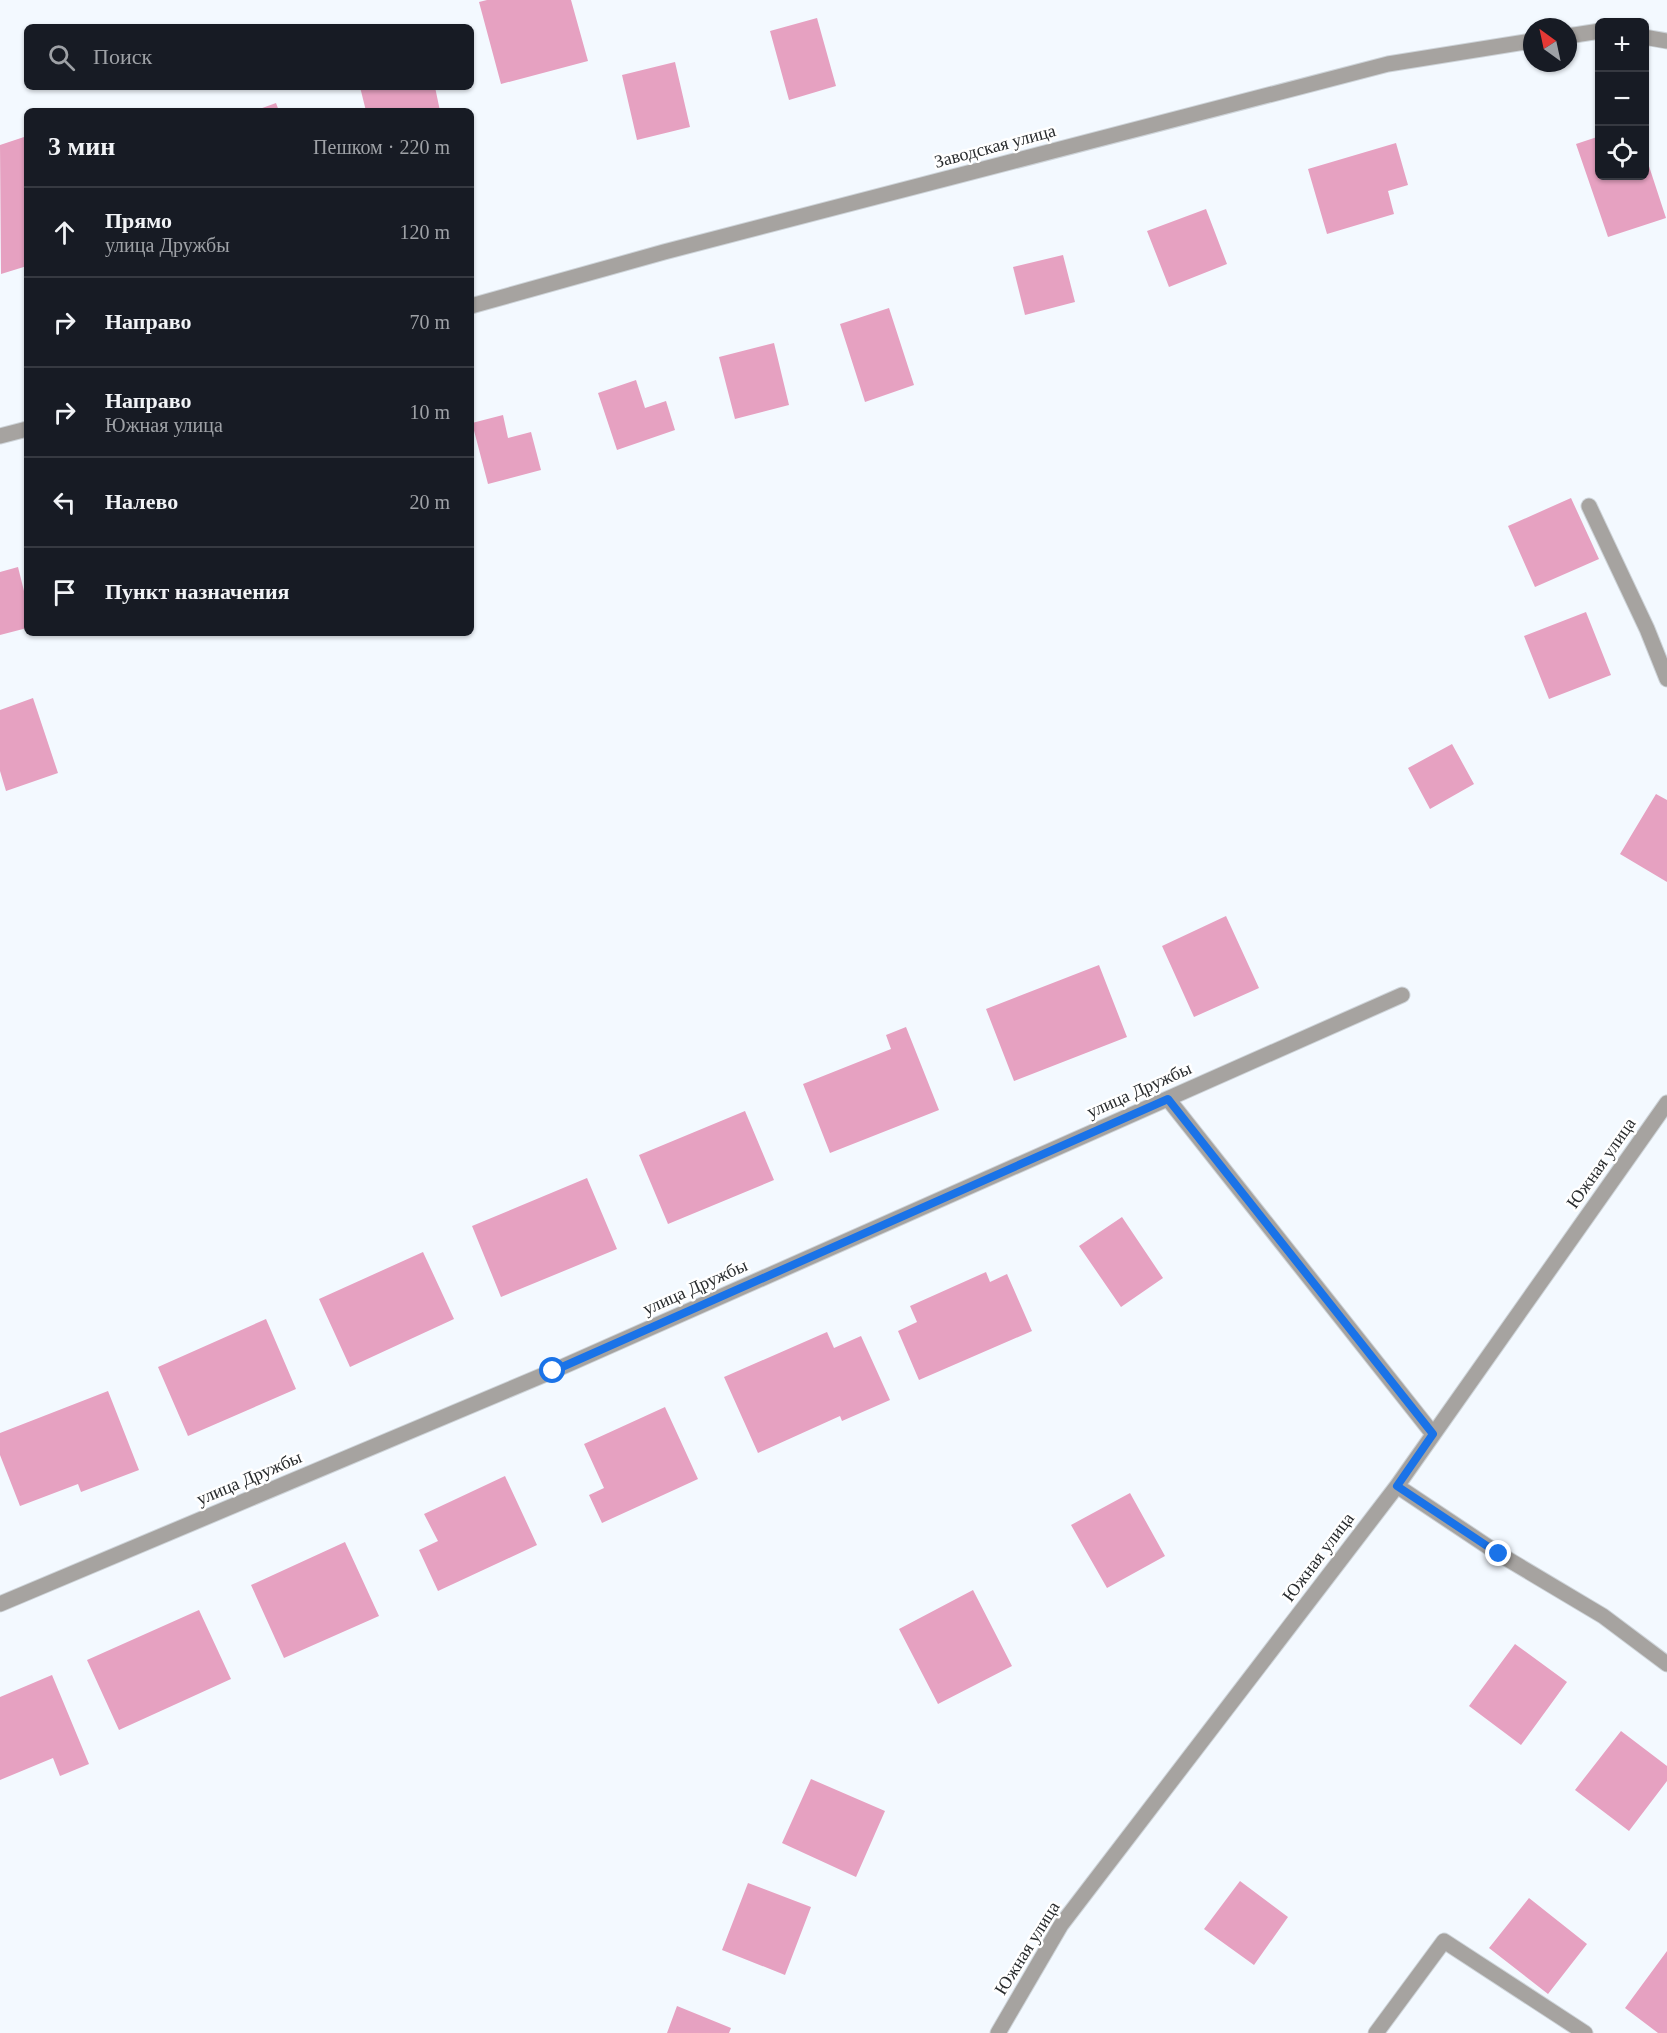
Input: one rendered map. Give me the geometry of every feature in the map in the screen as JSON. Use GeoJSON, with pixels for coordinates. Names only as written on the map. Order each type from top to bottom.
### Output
{"type":"FeatureCollection","features":[{"type":"Feature","properties":{"kind":"street"},"geometry":{"type":"LineString","coordinates":[[1577,35],[1595,32]]}},
{"type":"Feature","properties":{"kind":"street"},"geometry":{"type":"LineString","coordinates":[[1649,38],[1667,41]]}},
{"type":"Feature","properties":{"kind":"street","name":"Заводская улица"},"geometry":{"type":"LineString","coordinates":[[474,305],[664,252],[1388,64],[1523,43]]}},
{"type":"Feature","properties":{"kind":"street"},"geometry":{"type":"LineString","coordinates":[[0,436],[24,430]]}},
{"type":"Feature","properties":{"kind":"street"},"geometry":{"type":"LineString","coordinates":[[1590,506],[1647,629],[1667,679]]}},
{"type":"Feature","properties":{"kind":"street","name":"улица Дружбы"},"geometry":{"type":"LineString","coordinates":[[0,1604],[553,1371],[1402,995]]}},
{"type":"Feature","properties":{"kind":"street"},"geometry":{"type":"LineString","coordinates":[[1168,1099],[1433,1434]]}},
{"type":"Feature","properties":{"kind":"street","name":"Южная улица"},"geometry":{"type":"LineString","coordinates":[[998,2033],[1061,1925],[1397,1486],[1667,1103]]}},
{"type":"Feature","properties":{"kind":"street"},"geometry":{"type":"LineString","coordinates":[[1397,1486],[1499,1554],[1603,1616],[1667,1664]]}},
{"type":"Feature","properties":{"kind":"street"},"geometry":{"type":"LineString","coordinates":[[1376,2033],[1444,1941],[1585,2033]]}},
{"type":"Feature","properties":{"kind":"building"},"geometry":{"type":"Polygon","coordinates":[[[487,0],[571,0],[588,61],[501,84],[479,2],[487,0]]]}},
{"type":"Feature","properties":{"kind":"building"},"geometry":{"type":"Polygon","coordinates":[[[817,18],[836,86],[789,100],[770,31],[817,18]]]}},
{"type":"Feature","properties":{"kind":"building"},"geometry":{"type":"Polygon","coordinates":[[[675,62],[690,127],[637,140],[622,75],[675,62]]]}},
{"type":"Feature","properties":{"kind":"building"},"geometry":{"type":"Polygon","coordinates":[[[361,90],[436,90],[439,108],[365,108],[361,90]]]}},
{"type":"Feature","properties":{"kind":"building"},"geometry":{"type":"Polygon","coordinates":[[[276,103],[278,108],[262,108],[276,103]]]}},
{"type":"Feature","properties":{"kind":"building"},"geometry":{"type":"Polygon","coordinates":[[[24,137],[24,267],[1,274],[0,145],[24,137]]]}},
{"type":"Feature","properties":{"kind":"building"},"geometry":{"type":"Polygon","coordinates":[[[1595,138],[1595,180],[1649,180],[1649,166],[1666,218],[1608,237],[1576,144],[1595,138]]]}},
{"type":"Feature","properties":{"kind":"building"},"geometry":{"type":"Polygon","coordinates":[[[1396,143],[1408,185],[1388,191],[1394,214],[1327,234],[1308,169],[1396,143]]]}},
{"type":"Feature","properties":{"kind":"building"},"geometry":{"type":"Polygon","coordinates":[[[1206,209],[1227,264],[1169,287],[1147,231],[1206,209]]]}},
{"type":"Feature","properties":{"kind":"building"},"geometry":{"type":"Polygon","coordinates":[[[1063,255],[1075,302],[1025,315],[1013,267],[1063,255]]]}},
{"type":"Feature","properties":{"kind":"building"},"geometry":{"type":"Polygon","coordinates":[[[889,308],[914,385],[865,402],[840,324],[889,308]]]}},
{"type":"Feature","properties":{"kind":"building"},"geometry":{"type":"Polygon","coordinates":[[[774,343],[789,405],[735,419],[719,357],[774,343]]]}},
{"type":"Feature","properties":{"kind":"building"},"geometry":{"type":"Polygon","coordinates":[[[636,380],[645,408],[666,401],[675,430],[617,450],[598,393],[636,380]]]}},
{"type":"Feature","properties":{"kind":"building"},"geometry":{"type":"Polygon","coordinates":[[[503,415],[508,438],[531,432],[541,470],[488,484],[474,431],[474,422],[503,415]]]}},
{"type":"Feature","properties":{"kind":"building"},"geometry":{"type":"Polygon","coordinates":[[[1571,498],[1599,559],[1535,587],[1508,526],[1571,498]]]}},
{"type":"Feature","properties":{"kind":"building"},"geometry":{"type":"Polygon","coordinates":[[[18,567],[24,591],[24,629],[0,635],[0,572],[18,567]]]}},
{"type":"Feature","properties":{"kind":"building"},"geometry":{"type":"Polygon","coordinates":[[[1586,612],[1611,675],[1549,699],[1524,636],[1586,612]]]}},
{"type":"Feature","properties":{"kind":"building"},"geometry":{"type":"Polygon","coordinates":[[[33,698],[58,773],[6,791],[0,771],[0,710],[33,698]]]}},
{"type":"Feature","properties":{"kind":"building"},"geometry":{"type":"Polygon","coordinates":[[[1452,744],[1474,784],[1430,809],[1408,768],[1452,744]]]}},
{"type":"Feature","properties":{"kind":"building"},"geometry":{"type":"Polygon","coordinates":[[[1656,794],[1667,800],[1667,882],[1620,854],[1656,794]]]}},
{"type":"Feature","properties":{"kind":"building"},"geometry":{"type":"Polygon","coordinates":[[[1226,916],[1259,988],[1194,1017],[1162,946],[1226,916]]]}},
{"type":"Feature","properties":{"kind":"building"},"geometry":{"type":"Polygon","coordinates":[[[1099,965],[1127,1037],[1014,1081],[986,1009],[1099,965]]]}},
{"type":"Feature","properties":{"kind":"building"},"geometry":{"type":"Polygon","coordinates":[[[906,1027],[939,1110],[830,1153],[803,1084],[891,1049],[886,1035],[906,1027]]]}},
{"type":"Feature","properties":{"kind":"building"},"geometry":{"type":"Polygon","coordinates":[[[745,1111],[774,1180],[668,1224],[639,1155],[745,1111]]]}},
{"type":"Feature","properties":{"kind":"building"},"geometry":{"type":"Polygon","coordinates":[[[587,1178],[617,1249],[501,1297],[472,1226],[587,1178]]]}},
{"type":"Feature","properties":{"kind":"building"},"geometry":{"type":"Polygon","coordinates":[[[1122,1217],[1163,1278],[1121,1307],[1079,1246],[1122,1217]]]}},
{"type":"Feature","properties":{"kind":"building"},"geometry":{"type":"Polygon","coordinates":[[[423,1252],[454,1319],[350,1367],[319,1299],[423,1252]]]}},
{"type":"Feature","properties":{"kind":"building"},"geometry":{"type":"Polygon","coordinates":[[[986,1272],[990,1282],[1007,1274],[1032,1331],[919,1380],[898,1331],[917,1322],[910,1306],[986,1272]]]}},
{"type":"Feature","properties":{"kind":"building"},"geometry":{"type":"Polygon","coordinates":[[[266,1319],[296,1389],[188,1436],[158,1367],[266,1319]]]}},
{"type":"Feature","properties":{"kind":"building"},"geometry":{"type":"Polygon","coordinates":[[[827,1332],[834,1348],[861,1336],[890,1400],[842,1421],[840,1416],[758,1453],[724,1377],[827,1332]]]}},
{"type":"Feature","properties":{"kind":"building"},"geometry":{"type":"Polygon","coordinates":[[[108,1391],[139,1470],[81,1492],[78,1484],[20,1506],[0,1455],[0,1433],[108,1391]]]}},
{"type":"Feature","properties":{"kind":"building"},"geometry":{"type":"Polygon","coordinates":[[[665,1407],[698,1479],[602,1523],[589,1495],[604,1488],[584,1444],[665,1407]]]}},
{"type":"Feature","properties":{"kind":"building"},"geometry":{"type":"Polygon","coordinates":[[[505,1476],[537,1545],[438,1591],[419,1550],[438,1541],[424,1514],[505,1476]]]}},
{"type":"Feature","properties":{"kind":"building"},"geometry":{"type":"Polygon","coordinates":[[[1130,1493],[1165,1556],[1107,1588],[1071,1525],[1130,1493]]]}},
{"type":"Feature","properties":{"kind":"building"},"geometry":{"type":"Polygon","coordinates":[[[345,1542],[379,1616],[284,1658],[251,1585],[345,1542]]]}},
{"type":"Feature","properties":{"kind":"building"},"geometry":{"type":"Polygon","coordinates":[[[973,1590],[1012,1666],[938,1704],[899,1629],[973,1590]]]}},
{"type":"Feature","properties":{"kind":"building"},"geometry":{"type":"Polygon","coordinates":[[[199,1610],[231,1679],[119,1730],[87,1660],[199,1610]]]}},
{"type":"Feature","properties":{"kind":"building"},"geometry":{"type":"Polygon","coordinates":[[[1515,1644],[1567,1682],[1521,1745],[1469,1706],[1515,1644]]]}},
{"type":"Feature","properties":{"kind":"building"},"geometry":{"type":"Polygon","coordinates":[[[52,1675],[89,1764],[60,1776],[53,1758],[0,1780],[0,1697],[52,1675]]]}},
{"type":"Feature","properties":{"kind":"building"},"geometry":{"type":"Polygon","coordinates":[[[1621,1731],[1667,1766],[1667,1781],[1629,1831],[1575,1790],[1621,1731]]]}},
{"type":"Feature","properties":{"kind":"building"},"geometry":{"type":"Polygon","coordinates":[[[811,1779],[885,1811],[856,1877],[782,1843],[811,1779]]]}},
{"type":"Feature","properties":{"kind":"building"},"geometry":{"type":"Polygon","coordinates":[[[1240,1881],[1288,1917],[1254,1965],[1204,1929],[1240,1881]]]}},
{"type":"Feature","properties":{"kind":"building"},"geometry":{"type":"Polygon","coordinates":[[[748,1883],[811,1907],[785,1975],[722,1950],[748,1883]]]}},
{"type":"Feature","properties":{"kind":"building"},"geometry":{"type":"Polygon","coordinates":[[[1529,1898],[1587,1944],[1548,1994],[1489,1948],[1529,1898]]]}},
{"type":"Feature","properties":{"kind":"building"},"geometry":{"type":"Polygon","coordinates":[[[1667,1951],[1667,2033],[1658,2033],[1625,2008],[1667,1951]]]}},
{"type":"Feature","properties":{"kind":"building"},"geometry":{"type":"Polygon","coordinates":[[[677,2006],[731,2028],[729,2033],[667,2033],[677,2006]]]}},
{"type":"Feature","properties":{"kind":"route"},"geometry":{"type":"LineString","coordinates":[[553,1371],[1168,1099],[1433,1434],[1397,1486],[1499,1554]]}}]}
